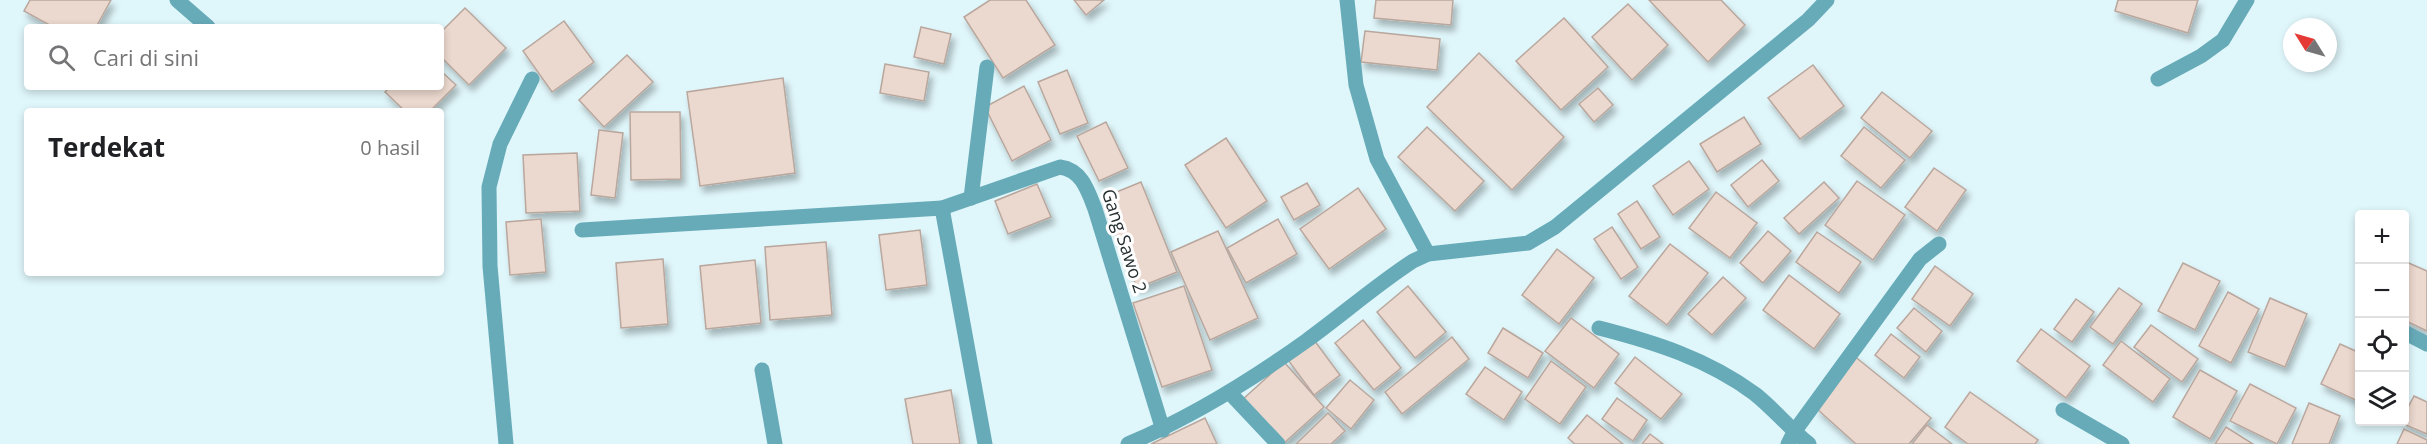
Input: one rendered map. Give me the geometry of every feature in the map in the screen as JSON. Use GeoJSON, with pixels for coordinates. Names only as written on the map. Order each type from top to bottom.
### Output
{"type":"FeatureCollection","features":[{"type":"Feature","properties":{"kind":"street"},"geometry":{"type":"LineString","coordinates":[[177,0],[205,24]]}},
{"type":"Feature","properties":{"kind":"street"},"geometry":{"type":"LineString","coordinates":[[1347,0],[1356,85],[1377,159],[1428,254]]}},
{"type":"Feature","properties":{"kind":"street"},"geometry":{"type":"LineString","coordinates":[[1128,444],[1162,430],[1230,393],[1306,341],[1398,270],[1428,254],[1528,243],[1555,227],[1808,20],[1827,0]]}},
{"type":"Feature","properties":{"kind":"street"},"geometry":{"type":"LineString","coordinates":[[2158,79],[2201,56],[2223,40],[2247,0]]}},
{"type":"Feature","properties":{"kind":"street"},"geometry":{"type":"LineString","coordinates":[[582,230],[942,208],[971,198],[987,67]]}},
{"type":"Feature","properties":{"kind":"street"},"geometry":{"type":"LineString","coordinates":[[506,444],[490,266],[489,187],[500,144],[532,79]]}},
{"type":"Feature","properties":{"kind":"street","name":"Gang Sawo 2"},"geometry":{"type":"LineString","coordinates":[[971,198],[1060,167],[1074,172],[1085,184],[1162,430]]}},
{"type":"Feature","properties":{"kind":"street"},"geometry":{"type":"LineString","coordinates":[[942,208],[985,444]]}},
{"type":"Feature","properties":{"kind":"street"},"geometry":{"type":"LineString","coordinates":[[1791,438],[1920,259],[1939,244]]}},
{"type":"Feature","properties":{"kind":"street"},"geometry":{"type":"LineString","coordinates":[[1599,328],[1644,339],[1697,359],[1755,395],[1791,438],[1809,444]]}},
{"type":"Feature","properties":{"kind":"street"},"geometry":{"type":"LineString","coordinates":[[2409,335],[2427,344]]}},
{"type":"Feature","properties":{"kind":"street"},"geometry":{"type":"LineString","coordinates":[[762,370],[775,444]]}},
{"type":"Feature","properties":{"kind":"street"},"geometry":{"type":"LineString","coordinates":[[1230,393],[1278,444]]}},
{"type":"Feature","properties":{"kind":"street"},"geometry":{"type":"LineString","coordinates":[[2063,410],[2122,444]]}},
{"type":"Feature","properties":{"kind":"building"},"geometry":{"type":"Polygon","coordinates":[[[30,0],[111,0],[98,24],[48,24],[24,11],[30,0]]]}},
{"type":"Feature","properties":{"kind":"building"},"geometry":{"type":"Polygon","coordinates":[[[990,0],[1026,0],[1055,45],[1003,78],[964,17],[990,0]]]}},
{"type":"Feature","properties":{"kind":"building"},"geometry":{"type":"Polygon","coordinates":[[[1074,0],[1104,0],[1086,15],[1074,0]]]}},
{"type":"Feature","properties":{"kind":"building"},"geometry":{"type":"Polygon","coordinates":[[[1376,0],[1453,0],[1451,25],[1374,18],[1376,0]]]}},
{"type":"Feature","properties":{"kind":"building"},"geometry":{"type":"Polygon","coordinates":[[[1649,0],[1721,0],[1745,25],[1708,62],[1649,0]]]}},
{"type":"Feature","properties":{"kind":"building"},"geometry":{"type":"Polygon","coordinates":[[[2118,0],[2198,0],[2188,33],[2115,11],[2118,0]]]}},
{"type":"Feature","properties":{"kind":"building"},"geometry":{"type":"Polygon","coordinates":[[[1628,4],[1668,45],[1632,80],[1592,37],[1628,4]]]}},
{"type":"Feature","properties":{"kind":"building"},"geometry":{"type":"Polygon","coordinates":[[[465,8],[506,48],[469,85],[444,60],[444,29],[465,8]]]}},
{"type":"Feature","properties":{"kind":"building"},"geometry":{"type":"Polygon","coordinates":[[[1564,18],[1608,67],[1561,110],[1516,61],[1564,18]]]}},
{"type":"Feature","properties":{"kind":"building"},"geometry":{"type":"Polygon","coordinates":[[[564,21],[594,62],[552,92],[523,51],[564,21]]]}},
{"type":"Feature","properties":{"kind":"building"},"geometry":{"type":"Polygon","coordinates":[[[921,27],[951,34],[944,64],[914,57],[921,27]]]}},
{"type":"Feature","properties":{"kind":"building"},"geometry":{"type":"Polygon","coordinates":[[[1365,31],[1440,39],[1437,70],[1361,62],[1365,31]]]}},
{"type":"Feature","properties":{"kind":"building"},"geometry":{"type":"Polygon","coordinates":[[[1479,53],[1564,137],[1512,190],[1427,107],[1479,53]]]}},
{"type":"Feature","properties":{"kind":"building"},"geometry":{"type":"Polygon","coordinates":[[[627,55],[653,82],[604,127],[579,100],[627,55]]]}},
{"type":"Feature","properties":{"kind":"building"},"geometry":{"type":"Polygon","coordinates":[[[885,64],[929,72],[924,101],[880,93],[885,64]]]}},
{"type":"Feature","properties":{"kind":"building"},"geometry":{"type":"Polygon","coordinates":[[[1813,65],[1844,106],[1800,139],[1768,98],[1813,65]]]}},
{"type":"Feature","properties":{"kind":"building"},"geometry":{"type":"Polygon","coordinates":[[[1067,70],[1088,123],[1060,134],[1038,82],[1067,70]]]}},
{"type":"Feature","properties":{"kind":"building"},"geometry":{"type":"Polygon","coordinates":[[[444,74],[456,85],[433,108],[402,108],[385,92],[387,90],[444,90],[444,74]]]}},
{"type":"Feature","properties":{"kind":"building"},"geometry":{"type":"Polygon","coordinates":[[[783,78],[795,173],[700,186],[687,92],[783,78]]]}},
{"type":"Feature","properties":{"kind":"building"},"geometry":{"type":"Polygon","coordinates":[[[1024,86],[1051,140],[1012,161],[985,107],[1024,86]]]}},
{"type":"Feature","properties":{"kind":"building"},"geometry":{"type":"Polygon","coordinates":[[[1598,88],[1613,105],[1594,122],[1579,104],[1598,88]]]}},
{"type":"Feature","properties":{"kind":"building"},"geometry":{"type":"Polygon","coordinates":[[[1882,92],[1932,131],[1910,158],[1861,118],[1882,92]]]}},
{"type":"Feature","properties":{"kind":"building"},"geometry":{"type":"Polygon","coordinates":[[[630,112],[680,112],[681,179],[631,180],[630,112]]]}},
{"type":"Feature","properties":{"kind":"building"},"geometry":{"type":"Polygon","coordinates":[[[1744,117],[1761,144],[1717,172],[1700,144],[1744,117]]]}},
{"type":"Feature","properties":{"kind":"building"},"geometry":{"type":"Polygon","coordinates":[[[1106,122],[1128,168],[1099,181],[1077,136],[1106,122]]]}},
{"type":"Feature","properties":{"kind":"building"},"geometry":{"type":"Polygon","coordinates":[[[1427,127],[1484,181],[1455,211],[1398,157],[1427,127]]]}},
{"type":"Feature","properties":{"kind":"building"},"geometry":{"type":"Polygon","coordinates":[[[1864,127],[1905,160],[1881,188],[1841,156],[1864,127]]]}},
{"type":"Feature","properties":{"kind":"building"},"geometry":{"type":"Polygon","coordinates":[[[599,130],[623,133],[615,198],[591,195],[599,130]]]}},
{"type":"Feature","properties":{"kind":"building"},"geometry":{"type":"Polygon","coordinates":[[[1226,138],[1267,201],[1226,228],[1185,165],[1226,138]]]}},
{"type":"Feature","properties":{"kind":"building"},"geometry":{"type":"Polygon","coordinates":[[[577,153],[580,211],[526,213],[523,155],[577,153]]]}},
{"type":"Feature","properties":{"kind":"building"},"geometry":{"type":"Polygon","coordinates":[[[1762,160],[1779,181],[1748,207],[1731,185],[1762,160]]]}},
{"type":"Feature","properties":{"kind":"building"},"geometry":{"type":"Polygon","coordinates":[[[1689,161],[1709,189],[1673,215],[1653,186],[1689,161]]]}},
{"type":"Feature","properties":{"kind":"building"},"geometry":{"type":"Polygon","coordinates":[[[1934,168],[1966,190],[1937,231],[1905,207],[1934,168]]]}},
{"type":"Feature","properties":{"kind":"building"},"geometry":{"type":"Polygon","coordinates":[[[1857,181],[1905,215],[1873,260],[1825,225],[1857,181]]]}},
{"type":"Feature","properties":{"kind":"building"},"geometry":{"type":"Polygon","coordinates":[[[1141,182],[1177,272],[1137,288],[1102,198],[1141,182]]]}},
{"type":"Feature","properties":{"kind":"building"},"geometry":{"type":"Polygon","coordinates":[[[1824,182],[1839,198],[1799,234],[1784,218],[1824,182]]]}},
{"type":"Feature","properties":{"kind":"building"},"geometry":{"type":"Polygon","coordinates":[[[1307,183],[1320,205],[1294,220],[1281,197],[1307,183]]]}},
{"type":"Feature","properties":{"kind":"building"},"geometry":{"type":"Polygon","coordinates":[[[1037,184],[1051,217],[1008,234],[995,201],[1037,184]]]}},
{"type":"Feature","properties":{"kind":"building"},"geometry":{"type":"Polygon","coordinates":[[[1358,188],[1386,229],[1329,269],[1300,229],[1358,188]]]}},
{"type":"Feature","properties":{"kind":"building"},"geometry":{"type":"Polygon","coordinates":[[[1716,192],[1757,223],[1730,258],[1689,228],[1716,192]]]}},
{"type":"Feature","properties":{"kind":"building"},"geometry":{"type":"Polygon","coordinates":[[[1637,201],[1660,237],[1641,249],[1618,214],[1637,201]]]}},
{"type":"Feature","properties":{"kind":"building"},"geometry":{"type":"Polygon","coordinates":[[[541,219],[546,272],[510,275],[506,222],[541,219]]]}},
{"type":"Feature","properties":{"kind":"building"},"geometry":{"type":"Polygon","coordinates":[[[1278,219],[1297,254],[1246,283],[1227,248],[1278,219]]]}},
{"type":"Feature","properties":{"kind":"building"},"geometry":{"type":"Polygon","coordinates":[[[1612,227],[1638,267],[1621,279],[1594,239],[1612,227]]]}},
{"type":"Feature","properties":{"kind":"building"},"geometry":{"type":"Polygon","coordinates":[[[920,230],[927,285],[886,290],[879,235],[920,230]]]}},
{"type":"Feature","properties":{"kind":"building"},"geometry":{"type":"Polygon","coordinates":[[[1218,231],[1258,318],[1210,340],[1171,252],[1218,231]]]}},
{"type":"Feature","properties":{"kind":"building"},"geometry":{"type":"Polygon","coordinates":[[[1768,231],[1791,251],[1763,283],[1740,263],[1768,231]]]}},
{"type":"Feature","properties":{"kind":"building"},"geometry":{"type":"Polygon","coordinates":[[[1817,232],[1861,262],[1839,293],[1796,262],[1817,232]]]}},
{"type":"Feature","properties":{"kind":"building"},"geometry":{"type":"Polygon","coordinates":[[[826,242],[832,315],[770,320],[765,247],[826,242]]]}},
{"type":"Feature","properties":{"kind":"building"},"geometry":{"type":"Polygon","coordinates":[[[1670,244],[1708,273],[1667,325],[1629,296],[1670,244]]]}},
{"type":"Feature","properties":{"kind":"building"},"geometry":{"type":"Polygon","coordinates":[[[1557,249],[1594,278],[1559,324],[1522,295],[1557,249]]]}},
{"type":"Feature","properties":{"kind":"building"},"geometry":{"type":"Polygon","coordinates":[[[663,259],[668,324],[621,328],[616,263],[663,259]]]}},
{"type":"Feature","properties":{"kind":"building"},"geometry":{"type":"Polygon","coordinates":[[[755,260],[761,323],[706,329],[700,266],[755,260]]]}},
{"type":"Feature","properties":{"kind":"building"},"geometry":{"type":"Polygon","coordinates":[[[2183,263],[2220,281],[2195,330],[2158,311],[2183,263]]]}},
{"type":"Feature","properties":{"kind":"building"},"geometry":{"type":"Polygon","coordinates":[[[2409,263],[2427,271],[2427,331],[2409,322],[2409,263]]]}},
{"type":"Feature","properties":{"kind":"building"},"geometry":{"type":"Polygon","coordinates":[[[1935,266],[1973,294],[1950,326],[1912,299],[1935,266]]]}},
{"type":"Feature","properties":{"kind":"building"},"geometry":{"type":"Polygon","coordinates":[[[1789,275],[1840,314],[1814,349],[1763,310],[1789,275]]]}},
{"type":"Feature","properties":{"kind":"building"},"geometry":{"type":"Polygon","coordinates":[[[1723,277],[1746,298],[1712,335],[1688,314],[1723,277]]]}},
{"type":"Feature","properties":{"kind":"building"},"geometry":{"type":"Polygon","coordinates":[[[1184,286],[1212,370],[1162,387],[1133,303],[1184,286]]]}},
{"type":"Feature","properties":{"kind":"building"},"geometry":{"type":"Polygon","coordinates":[[[1408,286],[1446,332],[1415,358],[1377,312],[1408,286]]]}},
{"type":"Feature","properties":{"kind":"building"},"geometry":{"type":"Polygon","coordinates":[[[2119,288],[2142,304],[2113,344],[2090,327],[2119,288]]]}},
{"type":"Feature","properties":{"kind":"building"},"geometry":{"type":"Polygon","coordinates":[[[2228,292],[2259,309],[2231,363],[2199,346],[2228,292]]]}},
{"type":"Feature","properties":{"kind":"building"},"geometry":{"type":"Polygon","coordinates":[[[2270,298],[2307,314],[2285,367],[2248,352],[2270,298]]]}},
{"type":"Feature","properties":{"kind":"building"},"geometry":{"type":"Polygon","coordinates":[[[2076,299],[2094,312],[2072,342],[2054,329],[2076,299]]]}},
{"type":"Feature","properties":{"kind":"building"},"geometry":{"type":"Polygon","coordinates":[[[1914,308],[1942,331],[1926,352],[1897,328],[1914,308]]]}},
{"type":"Feature","properties":{"kind":"building"},"geometry":{"type":"Polygon","coordinates":[[[1571,318],[1619,354],[1594,388],[1545,351],[1571,318]]]}},
{"type":"Feature","properties":{"kind":"building"},"geometry":{"type":"Polygon","coordinates":[[[1363,320],[1401,368],[1374,390],[1335,343],[1363,320]]]}},
{"type":"Feature","properties":{"kind":"building"},"geometry":{"type":"Polygon","coordinates":[[[2151,325],[2198,359],[2182,382],[2134,347],[2151,325]]]}},
{"type":"Feature","properties":{"kind":"building"},"geometry":{"type":"Polygon","coordinates":[[[1503,328],[1543,353],[1528,378],[1488,353],[1503,328]]]}},
{"type":"Feature","properties":{"kind":"building"},"geometry":{"type":"Polygon","coordinates":[[[2041,329],[2090,366],[2066,398],[2017,361],[2041,329]]]}},
{"type":"Feature","properties":{"kind":"building"},"geometry":{"type":"Polygon","coordinates":[[[1891,334],[1920,357],[1904,378],[1875,355],[1891,334]]]}},
{"type":"Feature","properties":{"kind":"building"},"geometry":{"type":"Polygon","coordinates":[[[1452,337],[1469,359],[1402,414],[1385,392],[1452,337]]]}},
{"type":"Feature","properties":{"kind":"building"},"geometry":{"type":"Polygon","coordinates":[[[1314,340],[1340,375],[1314,395],[1288,360],[1314,340]]]}},
{"type":"Feature","properties":{"kind":"building"},"geometry":{"type":"Polygon","coordinates":[[[2121,341],[2170,379],[2153,402],[2103,365],[2121,341]]]}},
{"type":"Feature","properties":{"kind":"building"},"geometry":{"type":"Polygon","coordinates":[[[2340,344],[2355,351],[2355,400],[2321,384],[2340,344]]]}},
{"type":"Feature","properties":{"kind":"building"},"geometry":{"type":"Polygon","coordinates":[[[1853,355],[1931,418],[1909,444],[1856,444],[1817,409],[1853,355]]]}},
{"type":"Feature","properties":{"kind":"building"},"geometry":{"type":"Polygon","coordinates":[[[1635,357],[1682,394],[1661,419],[1615,383],[1635,357]]]}},
{"type":"Feature","properties":{"kind":"building"},"geometry":{"type":"Polygon","coordinates":[[[1551,361],[1586,387],[1560,424],[1525,399],[1551,361]]]}},
{"type":"Feature","properties":{"kind":"building"},"geometry":{"type":"Polygon","coordinates":[[[1284,362],[1324,407],[1283,444],[1242,400],[1284,362]]]}},
{"type":"Feature","properties":{"kind":"building"},"geometry":{"type":"Polygon","coordinates":[[[1485,367],[1522,392],[1504,420],[1466,394],[1485,367]]]}},
{"type":"Feature","properties":{"kind":"building"},"geometry":{"type":"Polygon","coordinates":[[[2200,370],[2237,391],[2210,439],[2173,417],[2200,370]]]}},
{"type":"Feature","properties":{"kind":"building"},"geometry":{"type":"Polygon","coordinates":[[[1350,380],[1374,400],[1351,429],[1326,408],[1350,380]]]}},
{"type":"Feature","properties":{"kind":"building"},"geometry":{"type":"Polygon","coordinates":[[[2250,384],[2296,408],[2277,444],[2230,421],[2250,384]]]}},
{"type":"Feature","properties":{"kind":"building"},"geometry":{"type":"Polygon","coordinates":[[[951,390],[960,444],[913,444],[905,399],[951,390]]]}},
{"type":"Feature","properties":{"kind":"building"},"geometry":{"type":"Polygon","coordinates":[[[1970,392],[2038,440],[2035,444],[1968,444],[1945,427],[1970,392]]]}},
{"type":"Feature","properties":{"kind":"building"},"geometry":{"type":"Polygon","coordinates":[[[2414,396],[2427,402],[2427,434],[2408,426],[2409,406],[2414,396]]]}},
{"type":"Feature","properties":{"kind":"building"},"geometry":{"type":"Polygon","coordinates":[[[1617,398],[1647,420],[1633,441],[1602,419],[1617,398]]]}},
{"type":"Feature","properties":{"kind":"building"},"geometry":{"type":"Polygon","coordinates":[[[2309,403],[2340,416],[2329,444],[2292,444],[2309,403]]]}},
{"type":"Feature","properties":{"kind":"building"},"geometry":{"type":"Polygon","coordinates":[[[1328,413],[1345,431],[1331,444],[1296,444],[1328,413]]]}},
{"type":"Feature","properties":{"kind":"building"},"geometry":{"type":"Polygon","coordinates":[[[1587,415],[1623,444],[1575,444],[1568,438],[1587,415]]]}},
{"type":"Feature","properties":{"kind":"building"},"geometry":{"type":"Polygon","coordinates":[[[1205,418],[1217,444],[1151,444],[1205,418]]]}},
{"type":"Feature","properties":{"kind":"building"},"geometry":{"type":"Polygon","coordinates":[[[1927,425],[1952,444],[1912,444],[1927,425]]]}},
{"type":"Feature","properties":{"kind":"building"},"geometry":{"type":"Polygon","coordinates":[[[2226,427],[2253,444],[2215,444],[2226,427]]]}},
{"type":"Feature","properties":{"kind":"building"},"geometry":{"type":"Polygon","coordinates":[[[2404,429],[2427,440],[2427,444],[2397,444],[2404,429]]]}},
{"type":"Feature","properties":{"kind":"building"},"geometry":{"type":"Polygon","coordinates":[[[1650,434],[1663,444],[1642,444],[1650,434]]]}}]}
